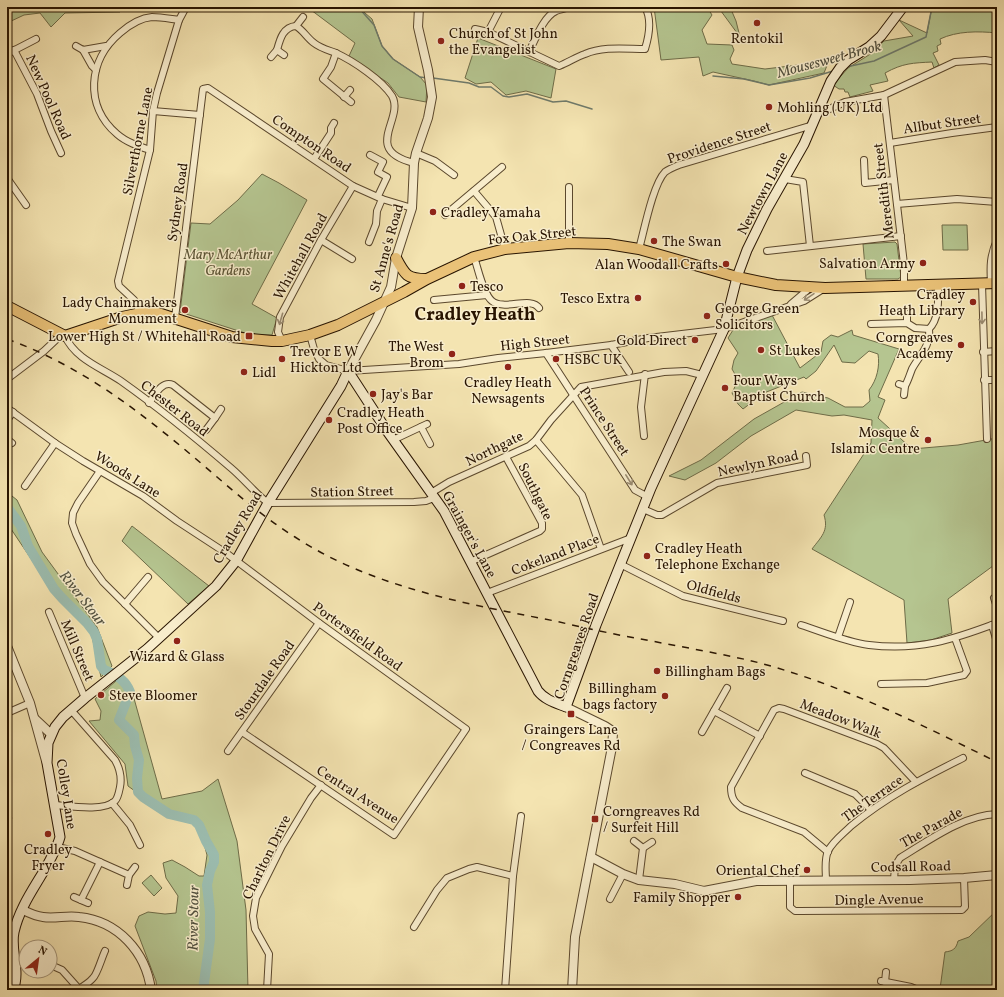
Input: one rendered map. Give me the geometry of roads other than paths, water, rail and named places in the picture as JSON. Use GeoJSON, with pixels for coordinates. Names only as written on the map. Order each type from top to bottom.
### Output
{"type":"FeatureCollection","features":[{"type":"Feature","properties":{"kind":"main road","name":"Newtown Lane"},"geometry":{"type":"LineString","coordinates":[[724,328],[737,278],[747,250],[813,125],[827,88],[835,75],[848,60],[873,44],[903,7]]}},
{"type":"Feature","properties":{"kind":"main road","name":"Fox Oak Street"},"geometry":{"type":"LineString","coordinates":[[63,336],[110,320],[141,314],[158,313],[232,337],[277,341],[310,335],[338,325],[427,279],[474,257],[505,249],[569,243],[608,244],[639,249],[737,278],[776,285],[826,288],[990,283]]}},
{"type":"Feature","properties":{"kind":"main road"},"geometry":{"type":"LineString","coordinates":[[396,258],[404,272],[409,277],[414,279],[427,279]]}},
{"type":"Feature","properties":{"kind":"main road"},"geometry":{"type":"LineString","coordinates":[[7,306],[63,336]]}},
{"type":"Feature","properties":{"kind":"main road","name":"Corngreaves Road"},"geometry":{"type":"LineString","coordinates":[[566,707],[620,564],[648,497],[724,328]]}},
{"type":"Feature","properties":{"kind":"main road","name":"Grainger's Lane"},"geometry":{"type":"LineString","coordinates":[[348,371],[444,511],[538,691],[547,699],[566,707]]}},
{"type":"Feature","properties":{"kind":"main road","name":"Cradley Road"},"geometry":{"type":"LineString","coordinates":[[51,734],[63,717],[104,682],[147,649],[216,586],[236,561],[268,504],[339,389],[348,371]]}},
{"type":"Feature","properties":{"kind":"main road","name":"Colley Lane"},"geometry":{"type":"LineString","coordinates":[[13,990],[17,975],[10,934],[29,895],[43,873],[57,846],[60,837],[47,763],[47,747],[51,734]]}},
{"type":"Feature","properties":{"kind":"street","name":"Silverthorne Lane"},"geometry":{"type":"LineString","coordinates":[[141,314],[134,300],[119,286],[118,281],[150,150],[153,111],[157,92],[179,20],[186,7]]}},
{"type":"Feature","properties":{"kind":"street","name":"St Anne's Road"},"geometry":{"type":"LineString","coordinates":[[348,371],[385,302],[392,284],[396,258],[412,208],[414,162],[428,118],[432,97],[428,70],[418,27],[419,7]]}},
{"type":"Feature","properties":{"kind":"street"},"geometry":{"type":"LineString","coordinates":[[488,32],[501,7]]}},
{"type":"Feature","properties":{"kind":"street"},"geometry":{"type":"LineString","coordinates":[[528,52],[539,30],[550,15],[556,11],[569,7]]}},
{"type":"Feature","properties":{"kind":"street"},"geometry":{"type":"LineString","coordinates":[[475,29],[488,32],[559,66],[570,62],[585,53],[603,49],[645,48],[650,28],[647,10],[645,7]]}},
{"type":"Feature","properties":{"kind":"street"},"geometry":{"type":"LineString","coordinates":[[150,150],[136,146],[118,135],[104,120],[95,98],[94,90],[96,70],[106,46],[126,28],[146,18],[153,17],[179,20]]}},
{"type":"Feature","properties":{"kind":"street"},"geometry":{"type":"LineString","coordinates":[[271,57],[277,50],[282,34],[289,28],[296,26],[303,17]]}},
{"type":"Feature","properties":{"kind":"street"},"geometry":{"type":"LineString","coordinates":[[296,26],[314,44],[336,53],[361,68],[385,88],[392,96],[395,105],[388,130],[388,147],[401,160],[414,162]]}},
{"type":"Feature","properties":{"kind":"street","name":"New Pool Road"},"geometry":{"type":"LineString","coordinates":[[7,54],[36,39]]}},
{"type":"Feature","properties":{"kind":"street"},"geometry":{"type":"LineString","coordinates":[[76,46],[83,50],[96,70]]}},
{"type":"Feature","properties":{"kind":"street"},"geometry":{"type":"LineString","coordinates":[[83,50],[106,46]]}},
{"type":"Feature","properties":{"kind":"street","name":"New Pool Road"},"geometry":{"type":"LineString","coordinates":[[14,50],[37,94],[61,153]]}},
{"type":"Feature","properties":{"kind":"street"},"geometry":{"type":"LineString","coordinates":[[277,50],[284,55]]}},
{"type":"Feature","properties":{"kind":"street"},"geometry":{"type":"LineString","coordinates":[[336,53],[331,67],[321,77],[351,102]]}},
{"type":"Feature","properties":{"kind":"street"},"geometry":{"type":"LineString","coordinates":[[819,109],[825,111],[845,102],[884,95],[955,62],[980,60],[996,61]]}},
{"type":"Feature","properties":{"kind":"street","name":"Compton Road"},"geometry":{"type":"LineString","coordinates":[[203,90],[208,88],[354,186],[412,208]]}},
{"type":"Feature","properties":{"kind":"street","name":"Sydney Road"},"geometry":{"type":"LineString","coordinates":[[175,318],[183,241],[203,90]]}},
{"type":"Feature","properties":{"kind":"street"},"geometry":{"type":"LineString","coordinates":[[344,97],[350,90]]}},
{"type":"Feature","properties":{"kind":"street","name":"Meredith Street"},"geometry":{"type":"LineString","coordinates":[[884,95],[904,264],[904,285]]}},
{"type":"Feature","properties":{"kind":"street"},"geometry":{"type":"LineString","coordinates":[[153,111],[200,115]]}},
{"type":"Feature","properties":{"kind":"street"},"geometry":{"type":"LineString","coordinates":[[314,159],[331,133],[331,128],[334,123]]}},
{"type":"Feature","properties":{"kind":"street","name":"Providence Street"},"geometry":{"type":"LineString","coordinates":[[639,249],[656,188],[666,172],[679,165],[813,125]]}},
{"type":"Feature","properties":{"kind":"street","name":"Allbut Street"},"geometry":{"type":"LineString","coordinates":[[890,143],[997,127]]}},
{"type":"Feature","properties":{"kind":"street"},"geometry":{"type":"LineString","coordinates":[[416,153],[435,161],[454,175]]}},
{"type":"Feature","properties":{"kind":"street"},"geometry":{"type":"LineString","coordinates":[[369,242],[376,224],[380,197],[390,179],[378,172],[383,162],[370,155]]}},
{"type":"Feature","properties":{"kind":"street"},"geometry":{"type":"LineString","coordinates":[[864,160],[865,183],[894,180]]}},
{"type":"Feature","properties":{"kind":"street"},"geometry":{"type":"LineString","coordinates":[[445,215],[502,167]]}},
{"type":"Feature","properties":{"kind":"street"},"geometry":{"type":"LineString","coordinates":[[7,178],[26,205]]}},
{"type":"Feature","properties":{"kind":"street"},"geometry":{"type":"LineString","coordinates":[[785,179],[804,182],[810,246]]}},
{"type":"Feature","properties":{"kind":"street","name":"Whitehall Road"},"geometry":{"type":"LineString","coordinates":[[277,341],[280,317],[322,240],[354,186]]}},
{"type":"Feature","properties":{"kind":"street"},"geometry":{"type":"LineString","coordinates":[[569,187],[569,243]]}},
{"type":"Feature","properties":{"kind":"street"},"geometry":{"type":"LineString","coordinates":[[474,191],[496,217],[505,249]]}},
{"type":"Feature","properties":{"kind":"street"},"geometry":{"type":"LineString","coordinates":[[897,204],[957,199],[997,202]]}},
{"type":"Feature","properties":{"kind":"street"},"geometry":{"type":"LineString","coordinates":[[768,250],[901,236]]}},
{"type":"Feature","properties":{"kind":"street"},"geometry":{"type":"LineString","coordinates":[[322,240],[352,258]]}},
{"type":"Feature","properties":{"kind":"street"},"geometry":{"type":"LineString","coordinates":[[987,439],[984,352],[990,267],[992,252],[997,240]]}},
{"type":"Feature","properties":{"kind":"street"},"geometry":{"type":"LineString","coordinates":[[474,257],[487,295],[491,300],[499,305],[534,304],[539,308]]}},
{"type":"Feature","properties":{"kind":"street"},"geometry":{"type":"LineString","coordinates":[[904,395],[912,370],[925,350],[928,342],[929,329],[933,325],[938,305],[938,284]]}},
{"type":"Feature","properties":{"kind":"street"},"geometry":{"type":"LineString","coordinates":[[724,328],[729,324],[791,304],[811,287]]}},
{"type":"Feature","properties":{"kind":"street"},"geometry":{"type":"LineString","coordinates":[[724,328],[804,301],[826,288]]}},
{"type":"Feature","properties":{"kind":"street"},"geometry":{"type":"LineString","coordinates":[[434,300],[487,295]]}},
{"type":"Feature","properties":{"kind":"street"},"geometry":{"type":"LineString","coordinates":[[907,314],[907,323]]}},
{"type":"Feature","properties":{"kind":"street"},"geometry":{"type":"LineString","coordinates":[[871,324],[907,323],[915,328],[929,329]]}},
{"type":"Feature","properties":{"kind":"street","name":"High Street"},"geometry":{"type":"LineString","coordinates":[[310,335],[314,350],[319,359],[326,365],[348,371],[459,364],[498,358],[546,354],[724,328]]}},
{"type":"Feature","properties":{"kind":"street"},"geometry":{"type":"LineString","coordinates":[[7,379],[63,336]]}},
{"type":"Feature","properties":{"kind":"street","name":"Chester Road"},"geometry":{"type":"LineString","coordinates":[[63,336],[75,352],[120,381],[149,403],[232,469],[268,504]]}},
{"type":"Feature","properties":{"kind":"street"},"geometry":{"type":"LineString","coordinates":[[611,345],[629,372]]}},
{"type":"Feature","properties":{"kind":"street"},"geometry":{"type":"LineString","coordinates":[[984,352],[997,351]]}},
{"type":"Feature","properties":{"kind":"street","name":"Prince Street"},"geometry":{"type":"LineString","coordinates":[[546,354],[635,490],[648,497]]}},
{"type":"Feature","properties":{"kind":"street","name":"Northgate"},"geometry":{"type":"LineString","coordinates":[[433,496],[449,482],[528,446],[536,440],[551,420],[581,387],[645,374],[686,371],[702,375]]}},
{"type":"Feature","properties":{"kind":"street"},"geometry":{"type":"LineString","coordinates":[[644,436],[641,407],[645,374]]}},
{"type":"Feature","properties":{"kind":"street"},"geometry":{"type":"LineString","coordinates":[[984,380],[997,380]]}},
{"type":"Feature","properties":{"kind":"street"},"geometry":{"type":"LineString","coordinates":[[149,403],[160,388],[166,384],[170,384],[214,418]]}},
{"type":"Feature","properties":{"kind":"street"},"geometry":{"type":"LineString","coordinates":[[899,384],[906,386]]}},
{"type":"Feature","properties":{"kind":"street"},"geometry":{"type":"LineString","coordinates":[[206,430],[221,409]]}},
{"type":"Feature","properties":{"kind":"street"},"geometry":{"type":"LineString","coordinates":[[7,420],[10,410]]}},
{"type":"Feature","properties":{"kind":"street","name":"Woods Lane"},"geometry":{"type":"LineString","coordinates":[[10,410],[55,443],[143,496],[236,561]]}},
{"type":"Feature","properties":{"kind":"street"},"geometry":{"type":"LineString","coordinates":[[394,440],[424,426],[430,444]]}},
{"type":"Feature","properties":{"kind":"street"},"geometry":{"type":"LineString","coordinates":[[536,440],[582,495],[601,549]]}},
{"type":"Feature","properties":{"kind":"street"},"geometry":{"type":"LineString","coordinates":[[25,486],[55,443]]}},
{"type":"Feature","properties":{"kind":"street","name":"Southgate"},"geometry":{"type":"LineString","coordinates":[[470,562],[542,529],[542,523],[506,456]]}},
{"type":"Feature","properties":{"kind":"street","name":"Newlyn Road"},"geometry":{"type":"LineString","coordinates":[[643,509],[657,515],[662,515],[717,483],[807,465],[806,456]]}},
{"type":"Feature","properties":{"kind":"street"},"geometry":{"type":"LineString","coordinates":[[100,471],[78,504],[73,514],[72,523],[90,564],[103,582],[159,638]]}},
{"type":"Feature","properties":{"kind":"street","name":"Station Street"},"geometry":{"type":"LineString","coordinates":[[268,504],[414,502],[430,500],[433,496]]}},
{"type":"Feature","properties":{"kind":"street","name":"Cokeland Place"},"geometry":{"type":"LineString","coordinates":[[487,594],[631,538]]}},
{"type":"Feature","properties":{"kind":"street","name":"Portersfield Road"},"geometry":{"type":"LineString","coordinates":[[236,561],[466,729]]}},
{"type":"Feature","properties":{"kind":"street","name":"Oldfields"},"geometry":{"type":"LineString","coordinates":[[620,564],[683,596],[783,621]]}},
{"type":"Feature","properties":{"kind":"street"},"geometry":{"type":"LineString","coordinates":[[125,604],[148,577]]}},
{"type":"Feature","properties":{"kind":"street"},"geometry":{"type":"LineString","coordinates":[[994,598],[997,607]]}},
{"type":"Feature","properties":{"kind":"street"},"geometry":{"type":"LineString","coordinates":[[838,637],[850,602]]}},
{"type":"Feature","properties":{"kind":"street","name":"Mill Street"},"geometry":{"type":"LineString","coordinates":[[49,612],[85,698]]}},
{"type":"Feature","properties":{"kind":"street","name":"Stourdale Road"},"geometry":{"type":"LineString","coordinates":[[228,751],[319,623]]}},
{"type":"Feature","properties":{"kind":"street"},"geometry":{"type":"LineString","coordinates":[[801,625],[869,645],[907,646],[937,643],[994,624],[997,642]]}},
{"type":"Feature","properties":{"kind":"street"},"geometry":{"type":"LineString","coordinates":[[881,684],[927,683],[964,675],[966,671],[955,638]]}},
{"type":"Feature","properties":{"kind":"street"},"geometry":{"type":"LineString","coordinates":[[7,646],[30,703],[47,763]]}},
{"type":"Feature","properties":{"kind":"street"},"geometry":{"type":"LineString","coordinates":[[702,732],[727,688]]}},
{"type":"Feature","properties":{"kind":"street"},"geometry":{"type":"LineString","coordinates":[[7,713],[30,703]]}},
{"type":"Feature","properties":{"kind":"street","name":"Corngreaves Road"},"geometry":{"type":"LineString","coordinates":[[566,707],[605,726],[613,733],[612,747],[575,937],[572,990]]}},
{"type":"Feature","properties":{"kind":"street","name":"Meadow Walk"},"geometry":{"type":"LineString","coordinates":[[828,852],[804,832],[742,808],[735,803],[732,798],[731,787],[774,710],[779,708],[784,709],[877,744],[884,748],[916,782]]}},
{"type":"Feature","properties":{"kind":"street"},"geometry":{"type":"LineString","coordinates":[[54,805],[97,808],[107,806],[115,801],[120,788],[121,775],[115,760],[71,710]]}},
{"type":"Feature","properties":{"kind":"street"},"geometry":{"type":"LineString","coordinates":[[714,711],[760,736]]}},
{"type":"Feature","properties":{"kind":"street"},"geometry":{"type":"LineString","coordinates":[[35,719],[51,734]]}},
{"type":"Feature","properties":{"kind":"street","name":"Central Avenue"},"geometry":{"type":"LineString","coordinates":[[242,732],[394,834],[466,729]]}},
{"type":"Feature","properties":{"kind":"street","name":"The Terrace"},"geometry":{"type":"LineString","coordinates":[[828,852],[840,836],[870,810],[916,782],[963,758]]}},
{"type":"Feature","properties":{"kind":"street"},"geometry":{"type":"LineString","coordinates":[[805,773],[855,794],[870,810]]}},
{"type":"Feature","properties":{"kind":"street","name":"Charlton Drive"},"geometry":{"type":"LineString","coordinates":[[268,990],[269,954],[255,929],[253,916],[256,898],[282,846],[321,784]]}},
{"type":"Feature","properties":{"kind":"street"},"geometry":{"type":"LineString","coordinates":[[112,803],[130,825],[140,845]]}},
{"type":"Feature","properties":{"kind":"street","name":"The Parade"},"geometry":{"type":"LineString","coordinates":[[894,880],[895,866],[900,858],[962,821],[997,814]]}},
{"type":"Feature","properties":{"kind":"street"},"geometry":{"type":"LineString","coordinates":[[504,990],[512,876],[521,816]]}},
{"type":"Feature","properties":{"kind":"street"},"geometry":{"type":"LineString","coordinates":[[634,841],[643,848]]}},
{"type":"Feature","properties":{"kind":"street"},"geometry":{"type":"LineString","coordinates":[[639,880],[643,848],[652,842]]}},
{"type":"Feature","properties":{"kind":"street"},"geometry":{"type":"LineString","coordinates":[[57,846],[75,851],[129,875]]}},
{"type":"Feature","properties":{"kind":"street"},"geometry":{"type":"LineString","coordinates":[[826,881],[826,860],[828,852]]}},
{"type":"Feature","properties":{"kind":"street","name":"Codsall Road"},"geometry":{"type":"LineString","coordinates":[[591,857],[623,874],[639,880],[675,884],[704,891],[750,881],[894,880],[964,878],[997,875]]}},
{"type":"Feature","properties":{"kind":"street"},"geometry":{"type":"LineString","coordinates":[[81,900],[100,862]]}},
{"type":"Feature","properties":{"kind":"street"},"geometry":{"type":"LineString","coordinates":[[127,886],[129,875],[135,867]]}},
{"type":"Feature","properties":{"kind":"street"},"geometry":{"type":"LineString","coordinates":[[414,927],[437,890],[447,878],[477,867],[512,876]]}},
{"type":"Feature","properties":{"kind":"street"},"geometry":{"type":"LineString","coordinates":[[610,899],[623,874]]}},
{"type":"Feature","properties":{"kind":"street","name":"Dingle Avenue"},"geometry":{"type":"LineString","coordinates":[[790,880],[790,906],[795,911],[799,912],[962,910],[965,907],[964,878]]}},
{"type":"Feature","properties":{"kind":"street"},"geometry":{"type":"LineString","coordinates":[[74,897],[88,903]]}},
{"type":"Feature","properties":{"kind":"street"},"geometry":{"type":"LineString","coordinates":[[23,910],[44,918],[73,916],[90,919],[118,931],[132,944],[140,956],[151,990]]}},
{"type":"Feature","properties":{"kind":"street"},"geometry":{"type":"LineString","coordinates":[[58,969],[62,970],[78,989],[93,979],[105,951]]}},
{"type":"Feature","properties":{"kind":"street"},"geometry":{"type":"LineString","coordinates":[[886,972],[883,981],[918,990]]}},
{"type":"Feature","properties":{"kind":"waterway","name":"Mousesweet Brook"},"geometry":{"type":"LineString","coordinates":[[358,7],[374,25],[382,46],[393,59],[420,77],[427,78]]}},
{"type":"Feature","properties":{"kind":"waterway","name":"Mousesweet Brook"},"geometry":{"type":"LineString","coordinates":[[846,67],[874,61],[926,37],[932,10],[950,7]]}},
{"type":"Feature","properties":{"kind":"waterway","name":"Mousesweet Brook"},"geometry":{"type":"LineString","coordinates":[[997,14],[993,22],[997,23]]}},
{"type":"Feature","properties":{"kind":"waterway","name":"Mousesweet Brook"},"geometry":{"type":"LineString","coordinates":[[713,76],[744,79],[769,85],[810,78],[833,71]]}},
{"type":"Feature","properties":{"kind":"waterway","name":"Mousesweet Brook"},"geometry":{"type":"LineString","coordinates":[[433,78],[469,83],[479,87],[491,87],[503,96],[509,97],[527,94],[553,102],[566,101],[592,109]]}},
{"type":"Feature","properties":{"kind":"waterway","name":"River Stour"},"geometry":{"type":"LineString","coordinates":[[7,507],[21,526],[28,546],[54,589],[94,632],[97,639],[101,666],[104,670],[120,678],[126,684],[130,692],[119,720],[134,735],[139,760],[137,778],[138,792],[169,814],[194,820],[199,825],[214,855],[214,862],[210,871],[207,885],[210,912],[210,939],[203,990]]}},
{"type":"Feature","properties":{"kind":"railway"},"geometry":{"type":"LineString","coordinates":[[7,339],[28,347],[69,367],[108,391],[179,444],[260,513],[303,542],[350,567],[406,587],[455,600],[615,634],[734,657],[780,669],[812,679],[875,704],[997,762]]}},
{"type":"Feature","properties":{"kind":"place","name":"Rentokil"},"geometry":{"type":"Point","coordinates":[757,23]}},
{"type":"Feature","properties":{"kind":"place","name":"Church of St John the Evangelist"},"geometry":{"type":"Point","coordinates":[441,41]}},
{"type":"Feature","properties":{"kind":"place","name":"Mohling (UK) Ltd"},"geometry":{"type":"Point","coordinates":[769,107]}},
{"type":"Feature","properties":{"kind":"place","name":"Cradley Yamaha"},"geometry":{"type":"Point","coordinates":[433,212]}},
{"type":"Feature","properties":{"kind":"place","name":"The Swan"},"geometry":{"type":"Point","coordinates":[654,241]}},
{"type":"Feature","properties":{"kind":"place","name":"Salvation Army"},"geometry":{"type":"Point","coordinates":[923,263]}},
{"type":"Feature","properties":{"kind":"place","name":"Alan Woodall Crafts"},"geometry":{"type":"Point","coordinates":[726,264]}},
{"type":"Feature","properties":{"kind":"place","name":"Tesco"},"geometry":{"type":"Point","coordinates":[462,286]}},
{"type":"Feature","properties":{"kind":"place","name":"Tesco Extra"},"geometry":{"type":"Point","coordinates":[638,298]}},
{"type":"Feature","properties":{"kind":"place","name":"Cradley Heath Library"},"geometry":{"type":"Point","coordinates":[973,302]}},
{"type":"Feature","properties":{"kind":"place","name":"Lady Chainmakers Monument"},"geometry":{"type":"Point","coordinates":[185,310]}},
{"type":"Feature","properties":{"kind":"place","name":"George Green Solicitors"},"geometry":{"type":"Point","coordinates":[707,316]}},
{"type":"Feature","properties":{"kind":"place","name":"Lower High St / Whitehall Road"},"geometry":{"type":"Point","coordinates":[249,336]}},
{"type":"Feature","properties":{"kind":"place","name":"Gold Direct"},"geometry":{"type":"Point","coordinates":[695,340]}},
{"type":"Feature","properties":{"kind":"place","name":"Corngreaves Academy"},"geometry":{"type":"Point","coordinates":[961,345]}},
{"type":"Feature","properties":{"kind":"place","name":"St Lukes"},"geometry":{"type":"Point","coordinates":[761,350]}},
{"type":"Feature","properties":{"kind":"place","name":"The West Brom"},"geometry":{"type":"Point","coordinates":[452,354]}},
{"type":"Feature","properties":{"kind":"place","name":"Trevor E W Hickton Ltd"},"geometry":{"type":"Point","coordinates":[282,359]}},
{"type":"Feature","properties":{"kind":"place","name":"HSBC UK"},"geometry":{"type":"Point","coordinates":[556,359]}},
{"type":"Feature","properties":{"kind":"place","name":"Cradley Heath Newsagents"},"geometry":{"type":"Point","coordinates":[508,367]}},
{"type":"Feature","properties":{"kind":"place","name":"Lidl"},"geometry":{"type":"Point","coordinates":[244,372]}},
{"type":"Feature","properties":{"kind":"place","name":"Four Ways Baptist Church"},"geometry":{"type":"Point","coordinates":[725,388]}},
{"type":"Feature","properties":{"kind":"place","name":"Jay's Bar"},"geometry":{"type":"Point","coordinates":[373,394]}},
{"type":"Feature","properties":{"kind":"place","name":"Cradley Heath Post Office"},"geometry":{"type":"Point","coordinates":[329,420]}},
{"type":"Feature","properties":{"kind":"place","name":"Mosque & Islamic Centre"},"geometry":{"type":"Point","coordinates":[928,440]}},
{"type":"Feature","properties":{"kind":"place","name":"Cradley Heath Telephone Exchange"},"geometry":{"type":"Point","coordinates":[647,556]}},
{"type":"Feature","properties":{"kind":"place","name":"Wizard & Glass"},"geometry":{"type":"Point","coordinates":[177,641]}},
{"type":"Feature","properties":{"kind":"place","name":"Billingham Bags"},"geometry":{"type":"Point","coordinates":[657,671]}},
{"type":"Feature","properties":{"kind":"place","name":"Steve Bloomer"},"geometry":{"type":"Point","coordinates":[101,695]}},
{"type":"Feature","properties":{"kind":"place","name":"Billingham bags factory"},"geometry":{"type":"Point","coordinates":[665,696]}},
{"type":"Feature","properties":{"kind":"place","name":"Graingers Lane / Congreaves Rd"},"geometry":{"type":"Point","coordinates":[571,714]}},
{"type":"Feature","properties":{"kind":"place","name":"Corngreaves Rd / Surfeit Hill"},"geometry":{"type":"Point","coordinates":[595,819]}},
{"type":"Feature","properties":{"kind":"place","name":"Cradley Fryer"},"geometry":{"type":"Point","coordinates":[48,834]}},
{"type":"Feature","properties":{"kind":"place","name":"Oriental Chef"},"geometry":{"type":"Point","coordinates":[807,870]}},
{"type":"Feature","properties":{"kind":"place","name":"Family Shopper"},"geometry":{"type":"Point","coordinates":[738,897]}},
{"type":"Feature","properties":{"kind":"district","name":"Cradley Heath"},"geometry":{"type":"Point","coordinates":[475,314]}},
{"type":"Feature","properties":{"kind":"park label","name":"Mary McArthur Gardens"},"geometry":{"type":"Point","coordinates":[228,262]}}]}
